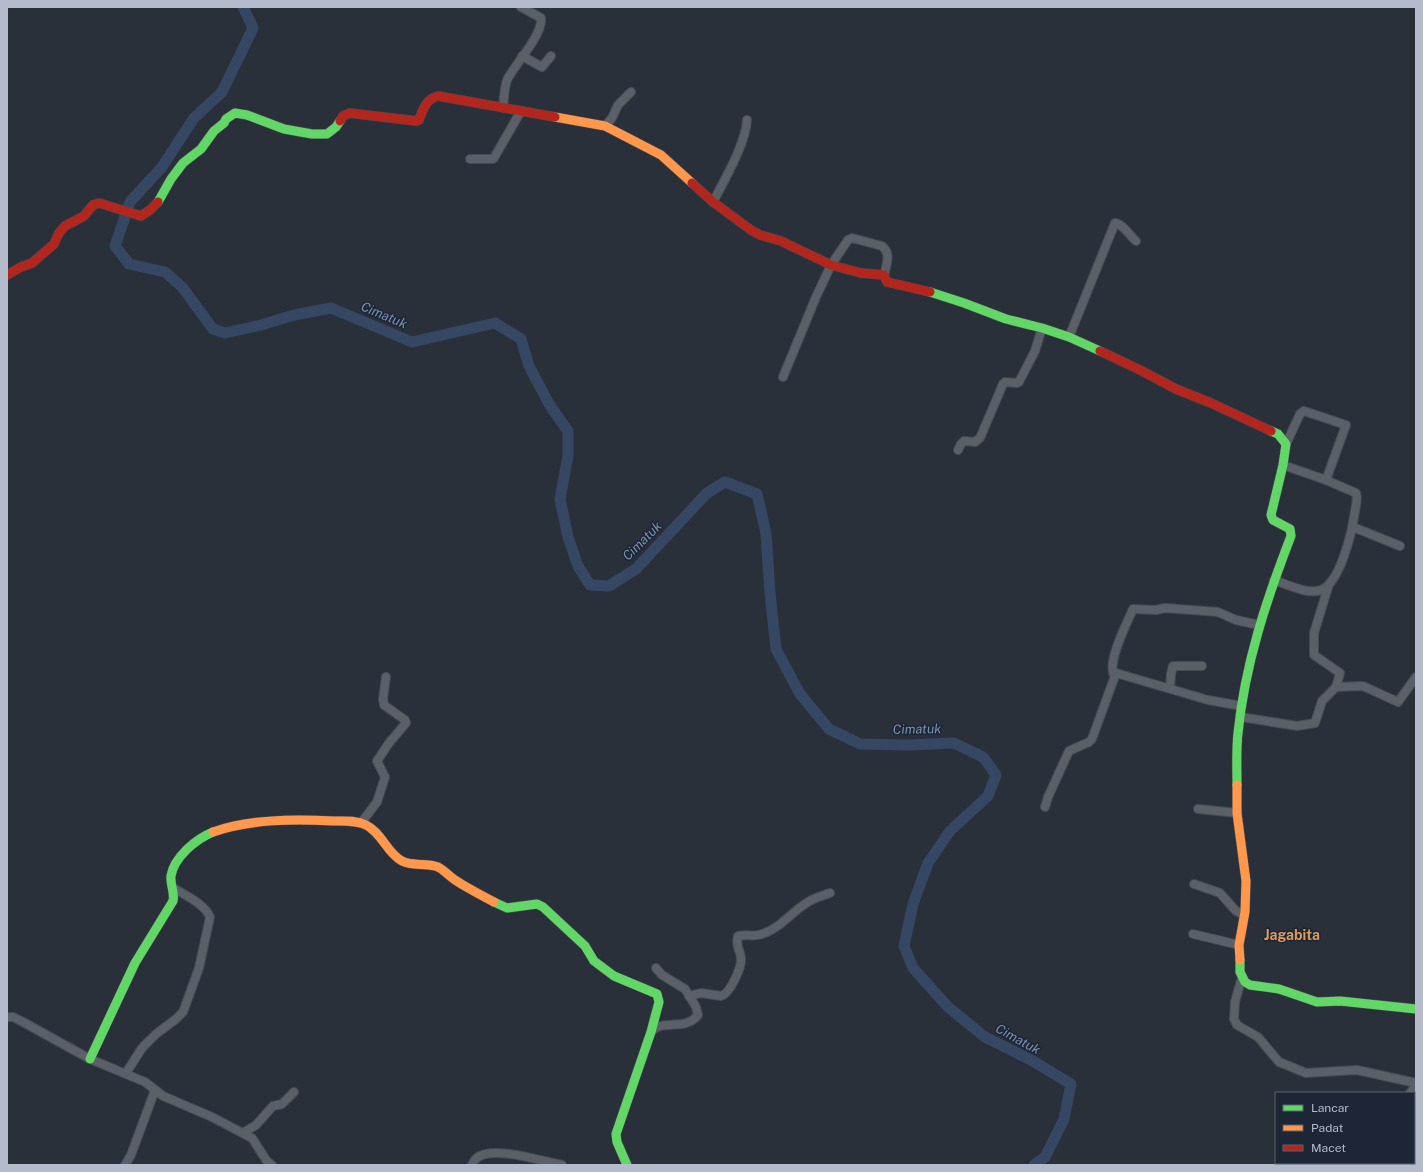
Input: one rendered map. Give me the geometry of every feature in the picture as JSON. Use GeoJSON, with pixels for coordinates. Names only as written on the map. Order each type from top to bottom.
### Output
{"type":"FeatureCollection","features":[{"type":"Feature","properties":{"kind":"street"},"geometry":{"type":"LineString","coordinates":[[503,108],[507,81],[533,41],[541,21],[541,18],[538,15],[521,7]]}},
{"type":"Feature","properties":{"kind":"street"},"geometry":{"type":"LineString","coordinates":[[522,56],[542,67],[551,56]]}},
{"type":"Feature","properties":{"kind":"street"},"geometry":{"type":"LineString","coordinates":[[605,126],[612,118],[618,105],[631,92]]}},
{"type":"Feature","properties":{"kind":"street"},"geometry":{"type":"LineString","coordinates":[[7,275],[32,263],[43,255],[54,244],[59,233],[65,226],[84,216],[93,205],[99,203],[141,216],[150,210],[160,200],[171,179],[183,163],[201,149],[214,131],[224,123],[226,119],[235,113],[247,115],[284,129],[312,134],[327,134],[336,127],[344,116],[350,113],[416,121],[419,120],[424,106],[433,96],[446,97],[605,126],[661,155],[713,202],[750,230],[760,235],[781,241],[831,265],[861,274],[884,274]]}},
{"type":"Feature","properties":{"kind":"street"},"geometry":{"type":"LineString","coordinates":[[470,159],[493,159],[521,111]]}},
{"type":"Feature","properties":{"kind":"street"},"geometry":{"type":"LineString","coordinates":[[713,202],[733,164],[747,127],[747,120]]}},
{"type":"Feature","properties":{"kind":"street"},"geometry":{"type":"LineString","coordinates":[[1070,337],[1115,223],[1122,226],[1136,242]]}},
{"type":"Feature","properties":{"kind":"street"},"geometry":{"type":"LineString","coordinates":[[782,377],[831,265],[848,240],[852,238],[882,246],[886,249],[888,258],[884,274],[887,282],[922,290],[964,303],[1006,319],[1070,337],[1140,370],[1176,389],[1211,403],[1271,431],[1281,436],[1286,444]]}},
{"type":"Feature","properties":{"kind":"street"},"geometry":{"type":"LineString","coordinates":[[958,450],[960,444],[964,441],[976,442],[980,438],[1004,382],[1019,382],[1035,350],[1042,328]]}},
{"type":"Feature","properties":{"kind":"street"},"geometry":{"type":"LineString","coordinates":[[1326,480],[1346,426],[1304,411],[1300,414],[1286,444],[1283,465],[1271,515],[1273,520],[1290,529],[1291,536],[1259,625],[1249,665],[1242,706],[1237,767],[1237,813],[1246,881],[1244,915],[1239,945],[1239,966],[1242,978],[1250,985],[1279,989],[1317,1002],[1340,1001],[1416,1008]]}},
{"type":"Feature","properties":{"kind":"street"},"geometry":{"type":"LineString","coordinates":[[1274,580],[1310,591],[1319,591],[1329,584],[1334,578],[1345,554],[1353,527],[1357,495],[1354,492],[1326,480],[1283,465]]}},
{"type":"Feature","properties":{"kind":"street"},"geometry":{"type":"LineString","coordinates":[[1353,527],[1400,546]]}},
{"type":"Feature","properties":{"kind":"street"},"geometry":{"type":"LineString","coordinates":[[1241,717],[1297,726],[1315,723],[1322,701],[1336,687],[1340,673],[1314,655],[1314,633],[1329,584]]}},
{"type":"Feature","properties":{"kind":"street"},"geometry":{"type":"LineString","coordinates":[[1045,807],[1069,751],[1089,742],[1092,739],[1114,675],[1112,670],[1117,645],[1133,609],[1156,610],[1164,608],[1218,612],[1236,620],[1259,625]]}},
{"type":"Feature","properties":{"kind":"street"},"geometry":{"type":"LineString","coordinates":[[1170,688],[1173,666],[1202,666]]}},
{"type":"Feature","properties":{"kind":"street"},"geometry":{"type":"LineString","coordinates":[[1114,675],[1118,673],[1208,700],[1242,706]]}},
{"type":"Feature","properties":{"kind":"street"},"geometry":{"type":"LineString","coordinates":[[361,823],[377,802],[385,777],[377,761],[389,743],[406,723],[405,720],[384,705],[386,677]]}},
{"type":"Feature","properties":{"kind":"street"},"geometry":{"type":"LineString","coordinates":[[1336,687],[1363,686],[1398,702],[1416,677]]}},
{"type":"Feature","properties":{"kind":"street"},"geometry":{"type":"LineString","coordinates":[[1198,809],[1237,813]]}},
{"type":"Feature","properties":{"kind":"street"},"geometry":{"type":"LineString","coordinates":[[90,1059],[123,984],[150,936],[173,901],[174,892],[171,878],[174,868],[184,854],[200,838],[217,830],[257,823],[317,820],[361,823],[374,830],[389,851],[409,865],[430,864],[437,867],[448,873],[455,880],[507,908],[537,904],[543,907],[585,946],[594,961],[614,976],[657,994],[659,1002],[651,1032],[616,1134],[617,1144],[625,1157],[627,1165]]}},
{"type":"Feature","properties":{"kind":"street"},"geometry":{"type":"LineString","coordinates":[[1194,884],[1220,893],[1236,911],[1244,915]]}},
{"type":"Feature","properties":{"kind":"street"},"geometry":{"type":"LineString","coordinates":[[126,1073],[142,1048],[156,1034],[183,1012],[199,968],[210,917],[200,905],[172,887]]}},
{"type":"Feature","properties":{"kind":"street"},"geometry":{"type":"LineString","coordinates":[[689,996],[701,993],[721,996],[724,995],[732,985],[739,968],[741,958],[736,942],[738,936],[761,935],[773,929],[805,904],[817,897],[830,893]]}},
{"type":"Feature","properties":{"kind":"street"},"geometry":{"type":"LineString","coordinates":[[1193,934],[1239,945]]}},
{"type":"Feature","properties":{"kind":"street"},"geometry":{"type":"LineString","coordinates":[[651,1032],[661,1026],[686,1024],[698,1016],[697,1010],[685,989],[662,975],[656,968]]}},
{"type":"Feature","properties":{"kind":"street"},"geometry":{"type":"LineString","coordinates":[[1242,978],[1235,1002],[1234,1019],[1237,1025],[1258,1037],[1279,1062],[1306,1073],[1357,1070],[1416,1083]]}},
{"type":"Feature","properties":{"kind":"street"},"geometry":{"type":"LineString","coordinates":[[7,1017],[13,1017],[90,1059],[146,1082],[155,1090],[172,1100],[243,1132],[254,1139],[266,1160],[272,1165]]}},
{"type":"Feature","properties":{"kind":"street"},"geometry":{"type":"LineString","coordinates":[[125,1165],[131,1155],[155,1090]]}},
{"type":"Feature","properties":{"kind":"street"},"geometry":{"type":"LineString","coordinates":[[243,1132],[256,1125],[273,1106],[282,1104],[294,1092]]}},
{"type":"Feature","properties":{"kind":"street"},"geometry":{"type":"LineString","coordinates":[[472,1165],[475,1158],[490,1153],[518,1155],[562,1165]]}},
{"type":"Feature","properties":{"kind":"waterway","name":"Cimatuk"},"geometry":{"type":"LineString","coordinates":[[243,7],[253,28],[222,92],[194,118],[162,167],[130,202],[115,246],[129,264],[165,272],[182,287],[213,329],[225,333],[261,325],[294,315],[331,308],[412,342],[495,323],[521,339],[529,366],[549,404],[568,431],[568,456],[560,499],[568,537],[578,566],[590,585],[609,586],[636,569],[707,493],[725,482],[757,494],[766,533],[776,649],[800,694],[829,729],[860,744],[909,745],[954,743],[983,757],[996,775],[988,796],[950,831],[928,863],[913,904],[904,946],[913,968],[948,1007],[985,1037],[1031,1060],[1071,1084],[1064,1119],[1045,1157],[1034,1165]]}},
{"type":"Feature","properties":{"kind":"traffic: fast"},"geometry":{"type":"LineString","coordinates":[[158,202],[171,179],[183,163],[201,149],[214,131],[224,123],[226,119],[235,113],[247,115],[284,129],[312,134],[327,134],[336,127],[340,121]]}},
{"type":"Feature","properties":{"kind":"traffic: fast"},"geometry":{"type":"LineString","coordinates":[[930,292],[1006,319],[1042,328],[1069,337],[1100,351]]}},
{"type":"Feature","properties":{"kind":"traffic: fast"},"geometry":{"type":"LineString","coordinates":[[1237,785],[1237,739],[1241,707],[1251,657],[1273,584],[1291,536],[1290,529],[1273,520],[1271,515],[1283,465],[1286,444],[1278,434],[1271,431]]}},
{"type":"Feature","properties":{"kind":"traffic: fast"},"geometry":{"type":"LineString","coordinates":[[90,1059],[135,963],[173,901],[171,876],[176,862],[193,844],[213,832]]}},
{"type":"Feature","properties":{"kind":"traffic: fast"},"geometry":{"type":"LineString","coordinates":[[494,902],[507,908],[537,904],[543,907],[585,946],[594,961],[614,976],[657,994],[659,1002],[651,1032],[616,1134],[617,1142],[627,1165]]}},
{"type":"Feature","properties":{"kind":"traffic: fast"},"geometry":{"type":"LineString","coordinates":[[1240,960],[1240,972],[1245,982],[1250,985],[1279,989],[1317,1002],[1340,1001],[1416,1009]]}},
{"type":"Feature","properties":{"kind":"traffic: slow"},"geometry":{"type":"LineString","coordinates":[[555,117],[605,126],[661,155],[692,183]]}},
{"type":"Feature","properties":{"kind":"traffic: slow"},"geometry":{"type":"LineString","coordinates":[[1237,785],[1237,813],[1246,881],[1245,912],[1239,945],[1240,960]]}},
{"type":"Feature","properties":{"kind":"traffic: slow"},"geometry":{"type":"LineString","coordinates":[[213,832],[257,822],[303,820],[358,822],[372,829],[392,853],[402,861],[411,864],[438,867],[460,883],[494,902]]}},
{"type":"Feature","properties":{"kind":"traffic: jam"},"geometry":{"type":"LineString","coordinates":[[340,121],[343,116],[350,113],[416,121],[419,120],[428,102],[434,97],[438,96],[555,117]]}},
{"type":"Feature","properties":{"kind":"traffic: jam"},"geometry":{"type":"LineString","coordinates":[[692,183],[713,202],[760,235],[781,241],[831,265],[861,273],[884,275],[887,282],[930,292]]}},
{"type":"Feature","properties":{"kind":"traffic: jam"},"geometry":{"type":"LineString","coordinates":[[7,275],[32,263],[54,244],[59,233],[65,226],[84,216],[93,205],[99,203],[141,216],[158,202]]}},
{"type":"Feature","properties":{"kind":"traffic: jam"},"geometry":{"type":"LineString","coordinates":[[1100,351],[1176,389],[1211,403],[1271,431]]}},
{"type":"Feature","properties":{"kind":"district","name":"Jagabita"},"geometry":{"type":"Point","coordinates":[1292,935]}}]}
